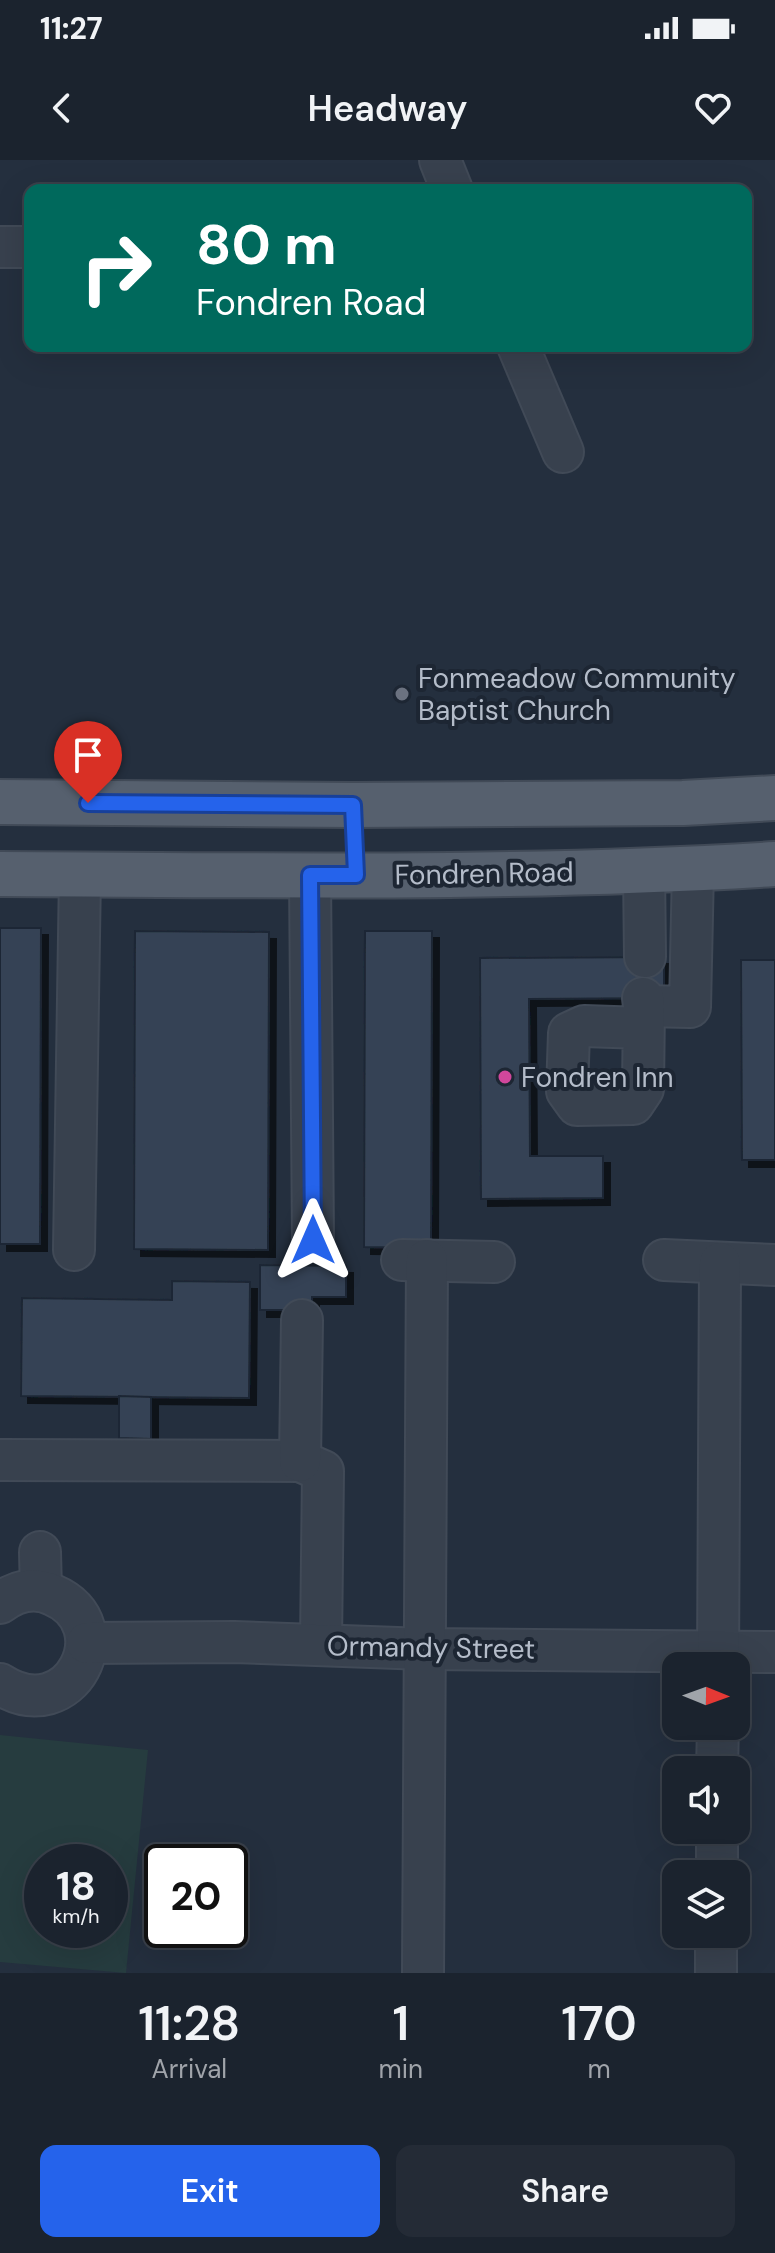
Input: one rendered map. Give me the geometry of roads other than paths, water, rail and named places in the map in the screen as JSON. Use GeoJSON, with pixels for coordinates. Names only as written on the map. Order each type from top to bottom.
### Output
{"type":"FeatureCollection","features":[{"type":"Feature","properties":{"kind":"main road"},"geometry":{"type":"LineString","coordinates":[[0,802],[353,805],[683,803],[775,798]]}},
{"type":"Feature","properties":{"kind":"main road"},"geometry":{"type":"LineString","coordinates":[[353,805],[356,875]]}},
{"type":"Feature","properties":{"kind":"main road","name":"Fondren Road"},"geometry":{"type":"LineString","coordinates":[[0,874],[356,875],[693,869],[775,864]]}},
{"type":"Feature","properties":{"kind":"street"},"geometry":{"type":"LineString","coordinates":[[440,160],[450,184]]}},
{"type":"Feature","properties":{"kind":"street"},"geometry":{"type":"LineString","coordinates":[[0,247],[24,247]]}},
{"type":"Feature","properties":{"kind":"street"},"geometry":{"type":"LineString","coordinates":[[521,352],[563,452]]}},
{"type":"Feature","properties":{"kind":"street"},"geometry":{"type":"LineString","coordinates":[[643,1011],[690,1007],[693,869]]}},
{"type":"Feature","properties":{"kind":"street"},"geometry":{"type":"LineString","coordinates":[[644,870],[645,957]]}},
{"type":"Feature","properties":{"kind":"street"},"geometry":{"type":"LineString","coordinates":[[74,1250],[80,874]]}},
{"type":"Feature","properties":{"kind":"street"},"geometry":{"type":"LineString","coordinates":[[310,875],[313,1240]]}},
{"type":"Feature","properties":{"kind":"street"},"geometry":{"type":"LineString","coordinates":[[423,1973],[425,1649],[414,1260],[494,1262]]}},
{"type":"Feature","properties":{"kind":"street"},"geometry":{"type":"LineString","coordinates":[[664,1260],[775,1265]]}},
{"type":"Feature","properties":{"kind":"street"},"geometry":{"type":"LineString","coordinates":[[718,1652],[720,1263]]}},
{"type":"Feature","properties":{"kind":"street"},"geometry":{"type":"LineString","coordinates":[[300,1461],[302,1320]]}},
{"type":"Feature","properties":{"kind":"street"},"geometry":{"type":"LineString","coordinates":[[0,1460],[300,1461],[323,1471],[321,1644]]}},
{"type":"Feature","properties":{"kind":"street"},"geometry":{"type":"LineString","coordinates":[[0,1603],[11,1595],[28,1590],[40,1572],[75,1611],[84,1626],[87,1643],[77,1674],[65,1686],[50,1694],[34,1697],[16,1694],[0,1684]]}},
{"type":"Feature","properties":{"kind":"street","name":"Ormandy Street"},"geometry":{"type":"LineString","coordinates":[[87,1643],[321,1644],[662,1656]]}},
{"type":"Feature","properties":{"kind":"street","name":"Ormandy Street"},"geometry":{"type":"LineString","coordinates":[[750,1655],[775,1652]]}},
{"type":"Feature","properties":{"kind":"street"},"geometry":{"type":"LineString","coordinates":[[716,1948],[716,1973]]}},
{"type":"Feature","properties":{"kind":"place","name":"Fonmeadow Community Baptist Church"},"geometry":{"type":"Point","coordinates":[402,694]}},
{"type":"Feature","properties":{"kind":"place","name":"Fondren Inn"},"geometry":{"type":"Point","coordinates":[505,1077]}}]}
